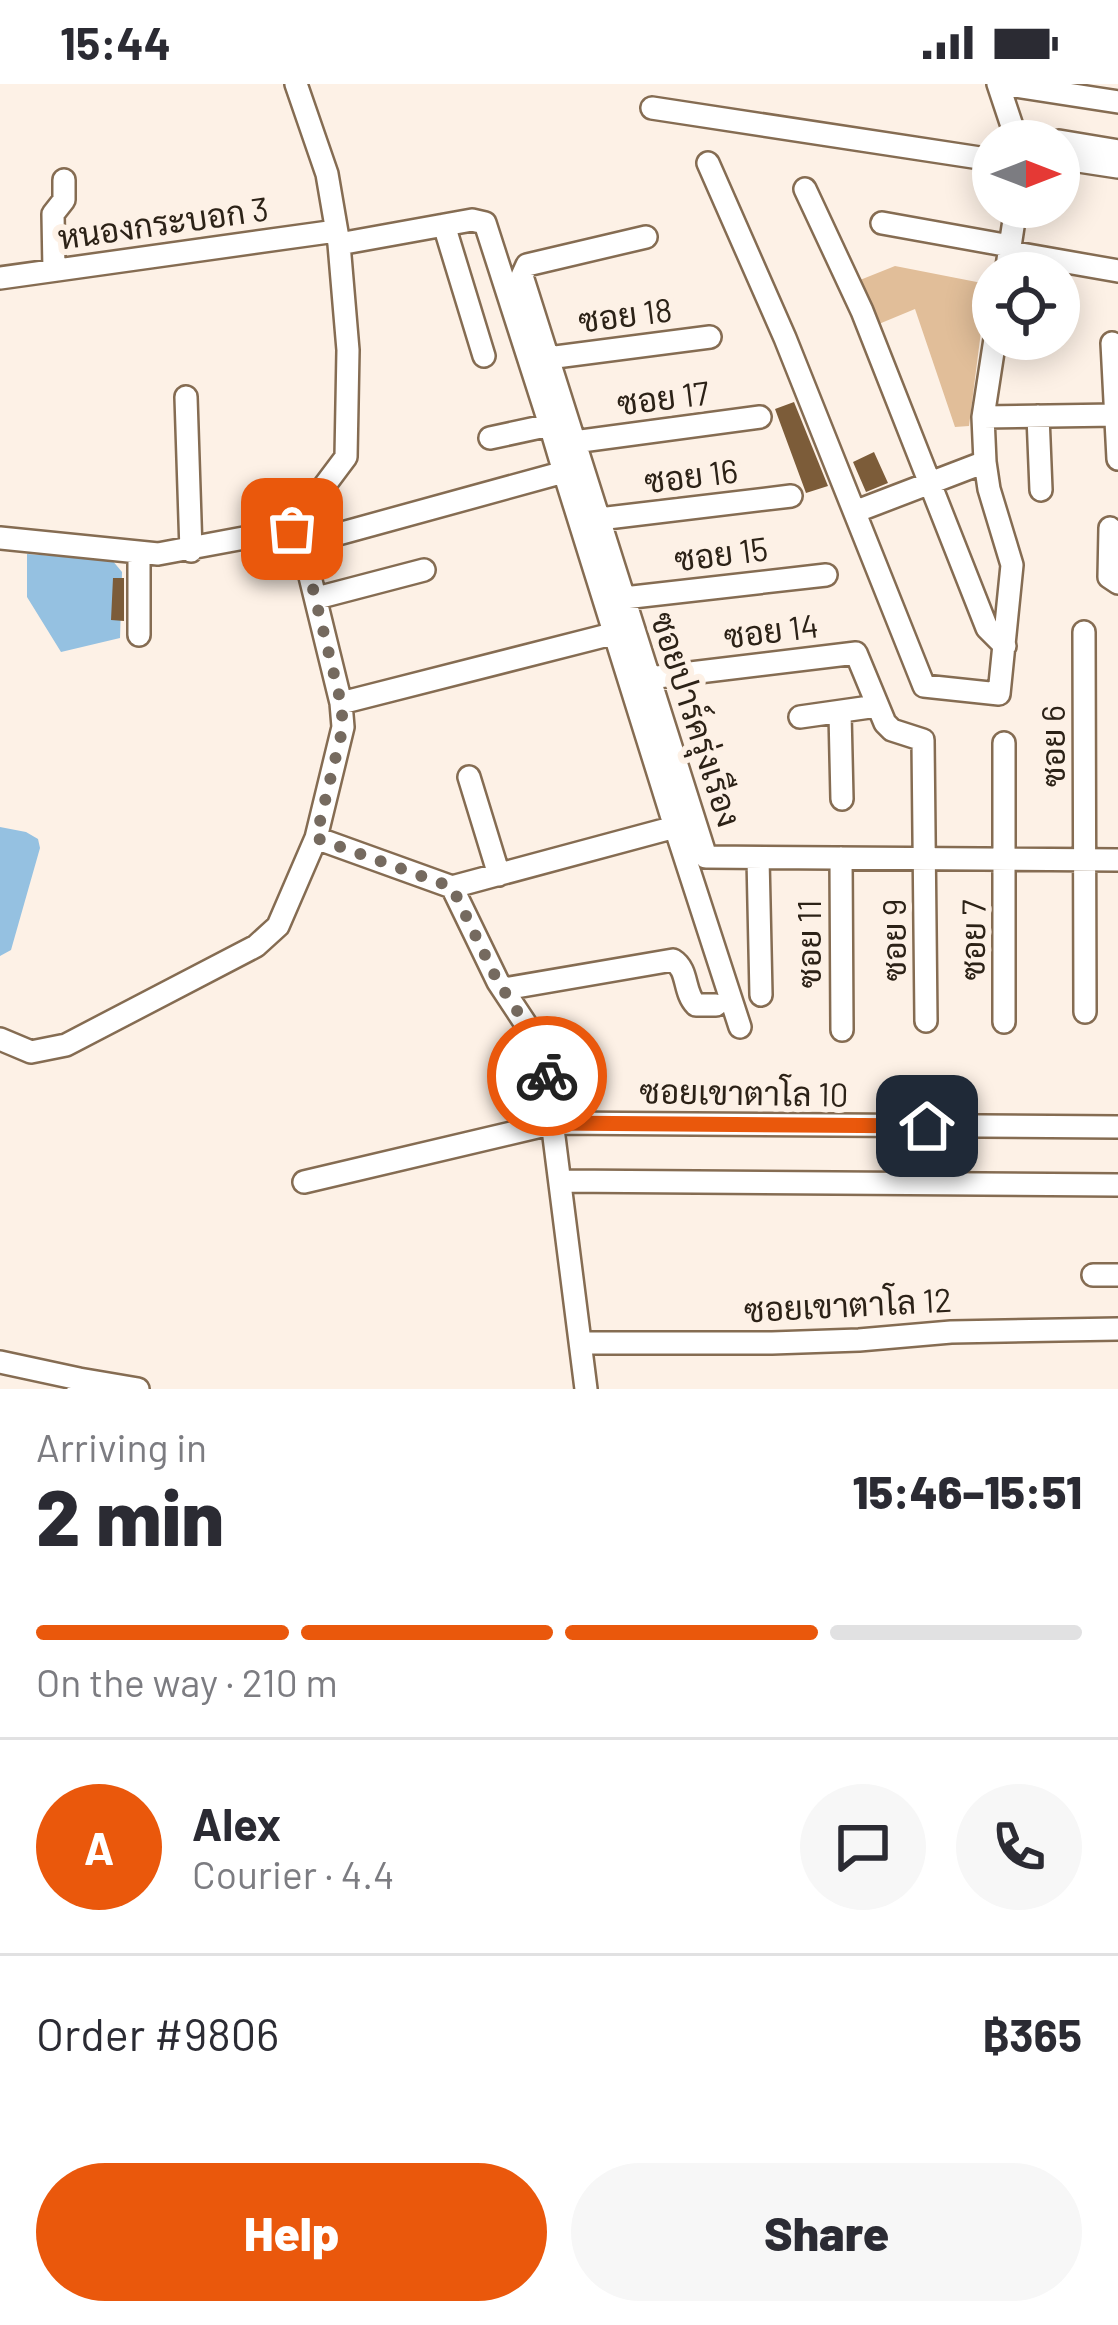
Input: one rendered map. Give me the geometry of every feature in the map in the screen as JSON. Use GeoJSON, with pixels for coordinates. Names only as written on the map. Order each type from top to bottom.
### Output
{"type":"FeatureCollection","features":[{"type":"Feature","properties":{"kind":"street"},"geometry":{"type":"LineString","coordinates":[[0,1039],[31,1052],[66,1045],[256,946],[278,926],[316,838],[343,727],[317,598],[297,537],[346,457],[348,350],[327,174],[296,84]]}},
{"type":"Feature","properties":{"kind":"street"},"geometry":{"type":"LineString","coordinates":[[1011,120],[1000,84],[1118,102]]}},
{"type":"Feature","properties":{"kind":"street"},"geometry":{"type":"LineString","coordinates":[[652,108],[972,157]]}},
{"type":"Feature","properties":{"kind":"street"},"geometry":{"type":"LineString","coordinates":[[1080,145],[1118,151]]}},
{"type":"Feature","properties":{"kind":"street"},"geometry":{"type":"LineString","coordinates":[[1080,161],[1118,167]]}},
{"type":"Feature","properties":{"kind":"street"},"geometry":{"type":"LineString","coordinates":[[708,163],[857,512],[924,686],[999,694],[1012,566],[988,489],[985,462],[983,417],[992,360]]}},
{"type":"Feature","properties":{"kind":"street"},"geometry":{"type":"LineString","coordinates":[[54,271],[53,214],[64,200],[64,180]]}},
{"type":"Feature","properties":{"kind":"street"},"geometry":{"type":"LineString","coordinates":[[805,189],[862,310],[987,628],[1005,646]]}},
{"type":"Feature","properties":{"kind":"street"},"geometry":{"type":"LineString","coordinates":[[484,356],[444,225],[472,220],[485,224],[740,1027]]}},
{"type":"Feature","properties":{"kind":"street"},"geometry":{"type":"LineString","coordinates":[[882,223],[990,252]]}},
{"type":"Feature","properties":{"kind":"street","name":"หนองกระบอก 3"},"geometry":{"type":"LineString","coordinates":[[0,278],[444,225]]}},
{"type":"Feature","properties":{"kind":"street","name":"ซอยปาร์ครุ่งเรือง"},"geometry":{"type":"LineString","coordinates":[[646,237],[526,265],[522,276],[706,857],[1118,860]]}},
{"type":"Feature","properties":{"kind":"street"},"geometry":{"type":"LineString","coordinates":[[1080,266],[1118,271]]}},
{"type":"Feature","properties":{"kind":"street","name":"ซอย 18"},"geometry":{"type":"LineString","coordinates":[[548,358],[710,337]]}},
{"type":"Feature","properties":{"kind":"street"},"geometry":{"type":"LineString","coordinates":[[1112,343],[1118,458]]}},
{"type":"Feature","properties":{"kind":"street"},"geometry":{"type":"LineString","coordinates":[[187,398],[191,551]]}},
{"type":"Feature","properties":{"kind":"street"},"geometry":{"type":"LineString","coordinates":[[1038,416],[1041,490]]}},
{"type":"Feature","properties":{"kind":"street"},"geometry":{"type":"LineString","coordinates":[[983,417],[1117,416]]}},
{"type":"Feature","properties":{"kind":"street","name":"ซอย 17"},"geometry":{"type":"LineString","coordinates":[[574,442],[760,417]]}},
{"type":"Feature","properties":{"kind":"street"},"geometry":{"type":"LineString","coordinates":[[490,438],[550,425]]}},
{"type":"Feature","properties":{"kind":"street"},"geometry":{"type":"LineString","coordinates":[[857,512],[985,462]]}},
{"type":"Feature","properties":{"kind":"street"},"geometry":{"type":"LineString","coordinates":[[0,538],[139,553],[191,551],[297,537],[564,472]]}},
{"type":"Feature","properties":{"kind":"street","name":"ซอย 16"},"geometry":{"type":"LineString","coordinates":[[599,519],[791,496]]}},
{"type":"Feature","properties":{"kind":"street"},"geometry":{"type":"LineString","coordinates":[[1110,528],[1109,578],[1118,583]]}},
{"type":"Feature","properties":{"kind":"street"},"geometry":{"type":"LineString","coordinates":[[139,553],[139,635]]}},
{"type":"Feature","properties":{"kind":"street"},"geometry":{"type":"LineString","coordinates":[[317,598],[424,570]]}},
{"type":"Feature","properties":{"kind":"street","name":"ซอย 15"},"geometry":{"type":"LineString","coordinates":[[624,598],[826,574]]}},
{"type":"Feature","properties":{"kind":"street","name":"ซอย 6"},"geometry":{"type":"LineString","coordinates":[[1084,632],[1085,1012]]}},
{"type":"Feature","properties":{"kind":"street"},"geometry":{"type":"LineString","coordinates":[[341,703],[612,634]]}},
{"type":"Feature","properties":{"kind":"street","name":"ซอย 14"},"geometry":{"type":"LineString","coordinates":[[649,678],[856,653],[892,730],[923,740]]}},
{"type":"Feature","properties":{"kind":"street"},"geometry":{"type":"LineString","coordinates":[[800,717],[877,706]]}},
{"type":"Feature","properties":{"kind":"street"},"geometry":{"type":"LineString","coordinates":[[840,713],[842,799]]}},
{"type":"Feature","properties":{"kind":"street","name":"ซอย 9"},"geometry":{"type":"LineString","coordinates":[[923,740],[926,1021]]}},
{"type":"Feature","properties":{"kind":"street","name":"ซอย 7"},"geometry":{"type":"LineString","coordinates":[[1004,743],[1004,1022]]}},
{"type":"Feature","properties":{"kind":"street"},"geometry":{"type":"LineString","coordinates":[[469,777],[499,874]]}},
{"type":"Feature","properties":{"kind":"street"},"geometry":{"type":"LineString","coordinates":[[316,838],[452,887],[675,827]]}},
{"type":"Feature","properties":{"kind":"street"},"geometry":{"type":"LineString","coordinates":[[758,858],[761,994]]}},
{"type":"Feature","properties":{"kind":"street","name":"ซอย 11"},"geometry":{"type":"LineString","coordinates":[[841,858],[842,1030]]}},
{"type":"Feature","properties":{"kind":"street"},"geometry":{"type":"LineString","coordinates":[[452,887],[504,989],[543,1050],[586,1389]]}},
{"type":"Feature","properties":{"kind":"street"},"geometry":{"type":"LineString","coordinates":[[504,989],[673,960],[682,969],[691,1000],[696,1005],[716,1006]]}},
{"type":"Feature","properties":{"kind":"street","name":"ซอยเขาตาโล 10"},"geometry":{"type":"LineString","coordinates":[[304,1182],[554,1123],[1118,1126]]}},
{"type":"Feature","properties":{"kind":"street"},"geometry":{"type":"LineString","coordinates":[[560,1181],[1118,1185]]}},
{"type":"Feature","properties":{"kind":"street"},"geometry":{"type":"LineString","coordinates":[[1093,1276],[1118,1276]]}},
{"type":"Feature","properties":{"kind":"street","name":"ซอยเขาตาโล 12"},"geometry":{"type":"LineString","coordinates":[[581,1343],[772,1343],[903,1338],[951,1331],[1118,1329]]}},
{"type":"Feature","properties":{"kind":"street"},"geometry":{"type":"LineString","coordinates":[[0,1362],[78,1384],[138,1389]]}},
{"type":"Feature","properties":{"kind":"shaded area"},"geometry":{"type":"Polygon","coordinates":[[[895,266],[972,281],[972,360],[977,360],[969,426],[955,427],[915,309],[874,326],[855,282],[895,266]]]}},
{"type":"Feature","properties":{"kind":"water"},"geometry":{"type":"Polygon","coordinates":[[[27,554],[112,560],[122,572],[120,638],[61,652],[27,597],[27,554]]]}},
{"type":"Feature","properties":{"kind":"water"},"geometry":{"type":"Polygon","coordinates":[[[0,827],[26,832],[38,839],[40,848],[11,950],[0,956],[0,827]]]}},
{"type":"Feature","properties":{"kind":"building"},"geometry":{"type":"Polygon","coordinates":[[[794,402],[828,486],[806,493],[775,409],[794,402]]]}},
{"type":"Feature","properties":{"kind":"building"},"geometry":{"type":"Polygon","coordinates":[[[874,452],[888,483],[866,492],[853,462],[874,452]]]}},
{"type":"Feature","properties":{"kind":"building"},"geometry":{"type":"Polygon","coordinates":[[[113,578],[124,578],[124,621],[111,620],[113,578]]]}},
{"type":"Feature","properties":{"kind":"way so far"},"geometry":{"type":"LineString","coordinates":[[292,529],[302,544],[317,598],[343,727],[316,838],[452,887],[498,982],[543,1050],[547,1076]]}},
{"type":"Feature","properties":{"kind":"route"},"geometry":{"type":"LineString","coordinates":[[547,1076],[554,1123],[927,1126]]}}]}
